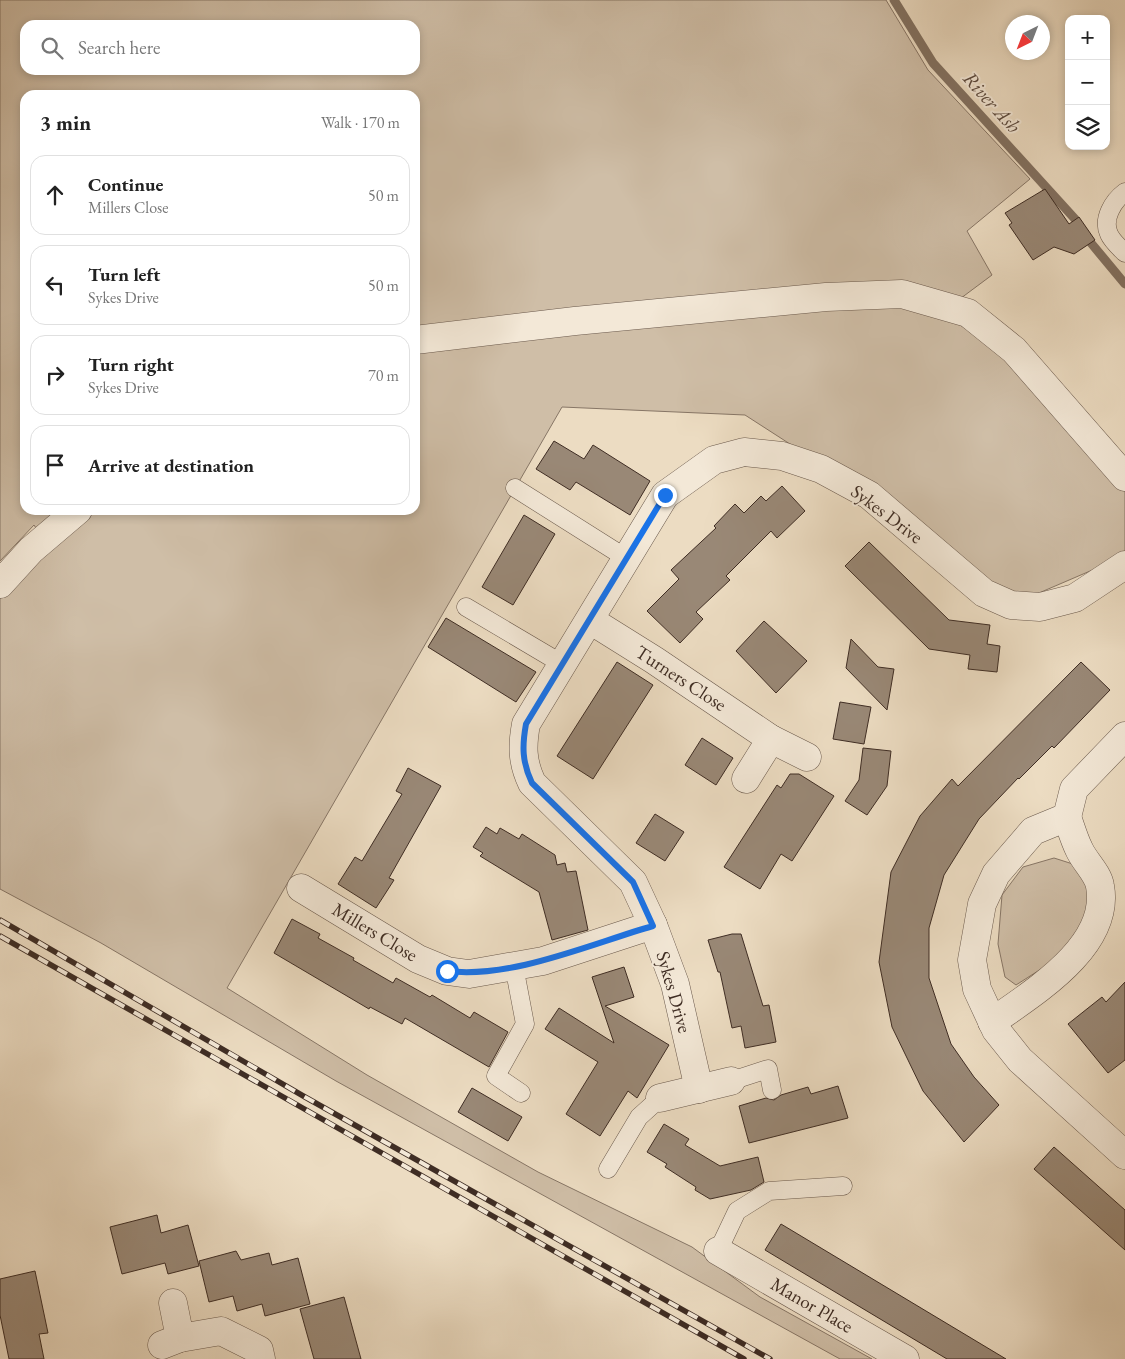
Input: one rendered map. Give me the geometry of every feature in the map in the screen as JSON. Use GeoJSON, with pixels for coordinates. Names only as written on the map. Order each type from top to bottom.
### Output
{"type":"FeatureCollection","features":[{"type":"Feature","properties":{"kind":"street"},"geometry":{"type":"LineString","coordinates":[[420,339],[575,321],[826,297],[902,294],[968,313],[1014,350],[1124,476]]}},
{"type":"Feature","properties":{"kind":"street","name":"Sykes Drive"},"geometry":{"type":"LineString","coordinates":[[699,1089],[675,984],[653,926],[633,882],[587,836],[550,803],[532,783],[525,769],[522,746],[526,724],[564,665],[665,495],[714,460],[744,452],[782,456],[821,469],[869,494],[984,593],[1011,605],[1040,608],[1075,598],[1125,565]]}},
{"type":"Feature","properties":{"kind":"street"},"geometry":{"type":"LineString","coordinates":[[0,584],[31,550],[72,515]]}},
{"type":"Feature","properties":{"kind":"street","name":"Turners Close"},"geometry":{"type":"LineString","coordinates":[[590,620],[654,660],[770,739],[807,757]]}},
{"type":"Feature","properties":{"kind":"street"},"geometry":{"type":"LineString","coordinates":[[992,1022],[1046,983],[1084,946],[1100,916],[1100,884],[1079,850],[1067,817],[1074,790],[1125,736]]}},
{"type":"Feature","properties":{"kind":"street"},"geometry":{"type":"LineString","coordinates":[[746,779],[770,739]]}},
{"type":"Feature","properties":{"kind":"street"},"geometry":{"type":"LineString","coordinates":[[1067,817],[1033,831],[996,874],[982,904],[972,960],[977,989],[996,1030],[1020,1060],[1125,1155]]}},
{"type":"Feature","properties":{"kind":"street","name":"Millers Close"},"geometry":{"type":"LineString","coordinates":[[301,888],[418,959],[447,971],[469,974],[543,961],[653,926]]}},
{"type":"Feature","properties":{"kind":"street"},"geometry":{"type":"LineString","coordinates":[[660,1098],[731,1081]]}},
{"type":"Feature","properties":{"kind":"street","name":"Manor Place"},"geometry":{"type":"LineString","coordinates":[[718,1251],[905,1359]]}},
{"type":"Feature","properties":{"kind":"street"},"geometry":{"type":"LineString","coordinates":[[173,1303],[171,1341],[220,1331],[259,1350],[261,1359]]}},
{"type":"Feature","properties":{"kind":"lane"},"geometry":{"type":"LineString","coordinates":[[1125,192],[1115,200],[1108,217],[1109,234],[1125,253]]}},
{"type":"Feature","properties":{"kind":"lane"},"geometry":{"type":"LineString","coordinates":[[515,488],[626,558]]}},
{"type":"Feature","properties":{"kind":"lane"},"geometry":{"type":"LineString","coordinates":[[466,607],[564,665]]}},
{"type":"Feature","properties":{"kind":"lane"},"geometry":{"type":"LineString","coordinates":[[514,966],[525,1024],[496,1076],[521,1093]]}},
{"type":"Feature","properties":{"kind":"lane"},"geometry":{"type":"LineString","coordinates":[[731,1081],[768,1069],[772,1090]]}},
{"type":"Feature","properties":{"kind":"lane"},"geometry":{"type":"LineString","coordinates":[[608,1169],[639,1117],[660,1098]]}},
{"type":"Feature","properties":{"kind":"lane"},"geometry":{"type":"LineString","coordinates":[[718,1251],[737,1211],[769,1191],[843,1186]]}},
{"type":"Feature","properties":{"kind":"shaded area"},"geometry":{"type":"Polygon","coordinates":[[[0,0],[886,0],[928,70],[1030,179],[967,231],[992,275],[941,313],[1031,370],[1125,481],[1125,556],[1011,605],[869,495],[745,415],[562,407],[227,988],[367,1075],[538,1172],[692,1247],[760,1297],[872,1359],[840,1359],[336,1081],[101,943],[0,889],[0,597],[47,545],[34,525],[0,561],[0,0]]]}},
{"type":"Feature","properties":{"kind":"shaded area"},"geometry":{"type":"Polygon","coordinates":[[[1054,858],[1076,865],[1091,887],[1094,909],[1063,955],[1016,985],[1005,977],[998,944],[1002,895],[1023,867],[1054,858]]]}},
{"type":"Feature","properties":{"kind":"building"},"geometry":{"type":"Polygon","coordinates":[[[1045,189],[1069,224],[1079,217],[1095,240],[1074,254],[1054,247],[1033,260],[1009,225],[1012,223],[1005,213],[1045,189]]]}},
{"type":"Feature","properties":{"kind":"building"},"geometry":{"type":"Polygon","coordinates":[[[554,441],[584,459],[593,445],[650,481],[630,515],[576,482],[570,490],[536,469],[554,441]]]}},
{"type":"Feature","properties":{"kind":"building"},"geometry":{"type":"Polygon","coordinates":[[[782,486],[805,511],[777,538],[771,531],[726,576],[730,580],[696,612],[703,619],[680,643],[647,611],[679,579],[671,570],[716,528],[714,526],[735,504],[744,513],[761,496],[766,501],[782,486]]]}},
{"type":"Feature","properties":{"kind":"building"},"geometry":{"type":"Polygon","coordinates":[[[524,515],[555,534],[513,605],[482,587],[524,515]]]}},
{"type":"Feature","properties":{"kind":"building"},"geometry":{"type":"Polygon","coordinates":[[[869,542],[949,620],[990,625],[987,644],[1000,646],[997,672],[968,669],[970,655],[929,649],[845,566],[869,542]]]}},
{"type":"Feature","properties":{"kind":"building"},"geometry":{"type":"Polygon","coordinates":[[[446,618],[536,672],[516,702],[428,647],[446,618]]]}},
{"type":"Feature","properties":{"kind":"building"},"geometry":{"type":"Polygon","coordinates":[[[764,621],[807,661],[776,693],[736,651],[764,621]]]}},
{"type":"Feature","properties":{"kind":"building"},"geometry":{"type":"Polygon","coordinates":[[[851,639],[878,667],[894,669],[887,710],[846,668],[851,639]]]}},
{"type":"Feature","properties":{"kind":"building"},"geometry":{"type":"Polygon","coordinates":[[[617,662],[653,685],[593,779],[557,756],[617,662]]]}},
{"type":"Feature","properties":{"kind":"building"},"geometry":{"type":"Polygon","coordinates":[[[1081,662],[1110,690],[1054,748],[1052,746],[1018,778],[979,819],[944,875],[929,928],[929,978],[951,1044],[974,1077],[999,1105],[964,1142],[923,1091],[892,1027],[879,962],[891,872],[920,816],[952,779],[958,786],[1081,662]]]}},
{"type":"Feature","properties":{"kind":"building"},"geometry":{"type":"Polygon","coordinates":[[[840,702],[871,707],[864,744],[833,739],[840,702]]]}},
{"type":"Feature","properties":{"kind":"building"},"geometry":{"type":"Polygon","coordinates":[[[702,738],[733,758],[716,785],[685,765],[702,738]]]}},
{"type":"Feature","properties":{"kind":"building"},"geometry":{"type":"Polygon","coordinates":[[[863,748],[891,751],[887,786],[867,815],[845,801],[859,780],[863,748]]]}},
{"type":"Feature","properties":{"kind":"building"},"geometry":{"type":"Polygon","coordinates":[[[408,768],[441,786],[389,878],[394,880],[376,908],[338,884],[355,857],[362,861],[402,794],[396,791],[408,768]]]}},
{"type":"Feature","properties":{"kind":"building"},"geometry":{"type":"Polygon","coordinates":[[[790,774],[799,774],[834,796],[792,861],[781,854],[760,889],[724,867],[777,785],[781,788],[790,774]]]}},
{"type":"Feature","properties":{"kind":"building"},"geometry":{"type":"Polygon","coordinates":[[[655,814],[684,832],[665,861],[636,843],[655,814]]]}},
{"type":"Feature","properties":{"kind":"building"},"geometry":{"type":"Polygon","coordinates":[[[486,827],[497,834],[500,828],[519,839],[522,834],[555,855],[557,865],[565,863],[567,872],[576,871],[588,930],[552,940],[539,892],[480,856],[483,853],[473,847],[486,827]]]}},
{"type":"Feature","properties":{"kind":"building"},"geometry":{"type":"Polygon","coordinates":[[[292,919],[320,934],[318,938],[393,983],[396,978],[430,997],[432,995],[470,1018],[474,1012],[508,1032],[489,1067],[405,1018],[402,1024],[370,1007],[369,1009],[274,953],[292,919]]]}},
{"type":"Feature","properties":{"kind":"building"},"geometry":{"type":"Polygon","coordinates":[[[732,934],[741,934],[763,1006],[769,1005],[776,1042],[745,1048],[741,1026],[732,1028],[720,972],[718,972],[708,940],[732,934]]]}},
{"type":"Feature","properties":{"kind":"building"},"geometry":{"type":"Polygon","coordinates":[[[624,967],[634,997],[605,1006],[669,1045],[637,1098],[628,1091],[600,1136],[566,1114],[598,1062],[545,1029],[559,1008],[614,1043],[592,977],[624,967]]]}},
{"type":"Feature","properties":{"kind":"building"},"geometry":{"type":"Polygon","coordinates":[[[1125,982],[1125,1060],[1108,1073],[1068,1024],[1102,997],[1106,1002],[1125,982]]]}},
{"type":"Feature","properties":{"kind":"building"},"geometry":{"type":"Polygon","coordinates":[[[838,1086],[848,1118],[749,1143],[739,1106],[766,1098],[774,1100],[781,1095],[808,1087],[811,1094],[838,1086]]]}},
{"type":"Feature","properties":{"kind":"building"},"geometry":{"type":"Polygon","coordinates":[[[472,1088],[522,1117],[508,1141],[458,1112],[472,1088]]]}},
{"type":"Feature","properties":{"kind":"building"},"geometry":{"type":"Polygon","coordinates":[[[664,1124],[689,1139],[685,1145],[720,1166],[758,1157],[764,1182],[751,1190],[710,1199],[695,1190],[696,1187],[665,1167],[667,1164],[647,1152],[664,1124]]]}},
{"type":"Feature","properties":{"kind":"building"},"geometry":{"type":"Polygon","coordinates":[[[1054,1147],[1125,1210],[1125,1250],[1034,1169],[1054,1147]]]}},
{"type":"Feature","properties":{"kind":"building"},"geometry":{"type":"Polygon","coordinates":[[[157,1215],[161,1233],[188,1225],[199,1266],[168,1274],[165,1263],[122,1274],[110,1227],[157,1215]]]}},
{"type":"Feature","properties":{"kind":"building"},"geometry":{"type":"Polygon","coordinates":[[[781,1224],[1006,1359],[947,1359],[765,1250],[781,1224]]]}},
{"type":"Feature","properties":{"kind":"building"},"geometry":{"type":"Polygon","coordinates":[[[236,1251],[241,1260],[269,1253],[272,1265],[298,1258],[310,1304],[265,1316],[262,1304],[237,1311],[233,1296],[209,1302],[199,1261],[236,1251]]]}},
{"type":"Feature","properties":{"kind":"building"},"geometry":{"type":"Polygon","coordinates":[[[35,1271],[48,1333],[39,1334],[44,1359],[9,1359],[0,1315],[0,1279],[35,1271]]]}},
{"type":"Feature","properties":{"kind":"building"},"geometry":{"type":"Polygon","coordinates":[[[344,1297],[361,1359],[314,1359],[300,1309],[344,1297]]]}},
{"type":"Feature","properties":{"kind":"waterway","name":"River Ash"},"geometry":{"type":"LineString","coordinates":[[894,0],[933,63],[1075,219]]}},
{"type":"Feature","properties":{"kind":"waterway","name":"River Ash"},"geometry":{"type":"LineString","coordinates":[[1091,243],[1125,284]]}},
{"type":"Feature","properties":{"kind":"railway"},"geometry":{"type":"LineString","coordinates":[[0,920],[305,1097],[770,1359]]}},
{"type":"Feature","properties":{"kind":"railway"},"geometry":{"type":"LineString","coordinates":[[0,936],[744,1359]]}},
{"type":"Feature","properties":{"kind":"route"},"geometry":{"type":"LineString","coordinates":[[447,971],[469,974],[543,961],[591,944],[653,926],[633,882],[587,836],[550,803],[532,783],[525,769],[522,746],[526,724],[564,665],[665,495]]}}]}
